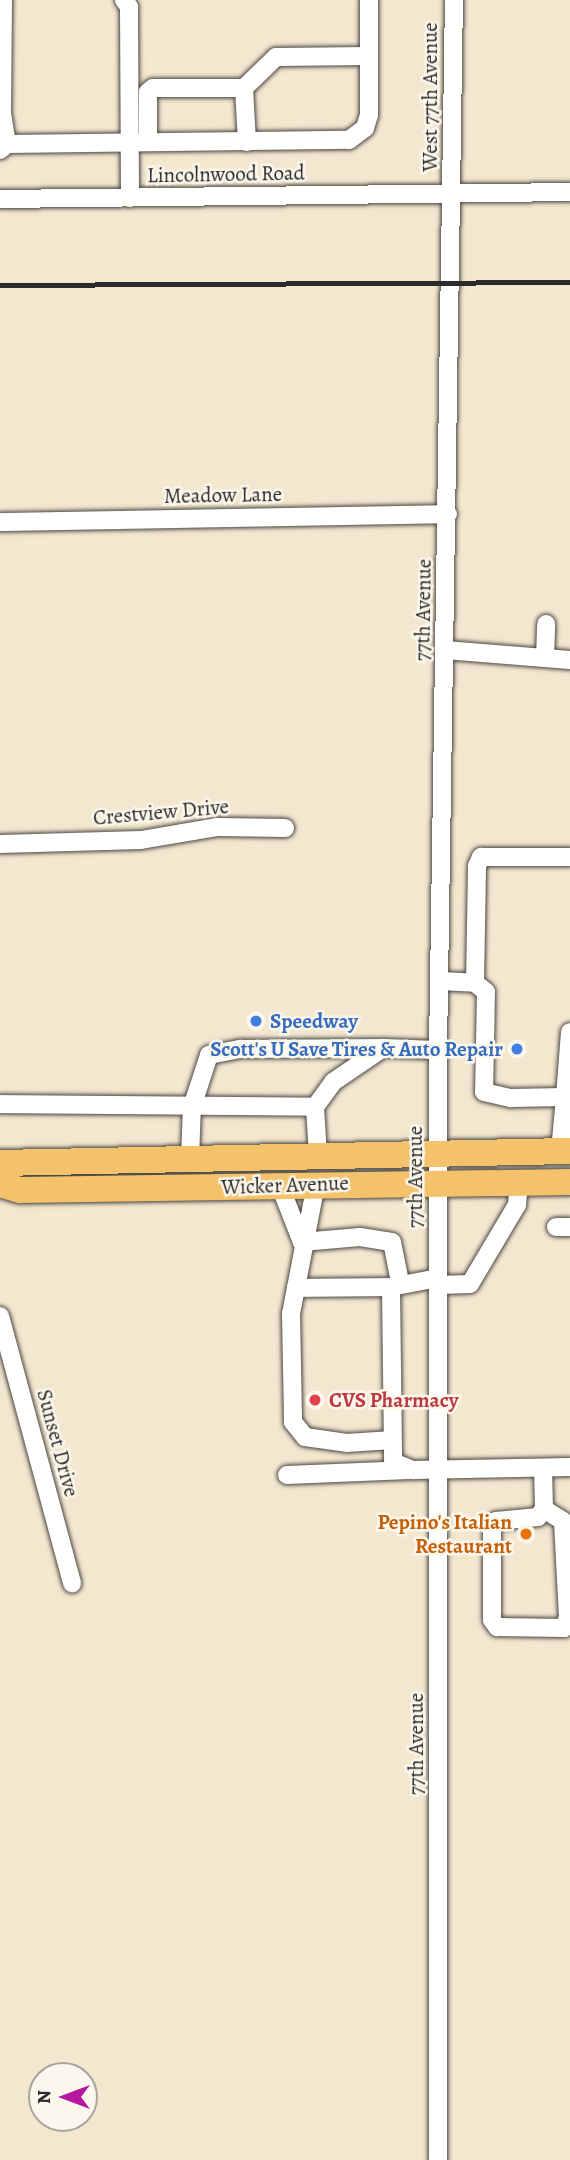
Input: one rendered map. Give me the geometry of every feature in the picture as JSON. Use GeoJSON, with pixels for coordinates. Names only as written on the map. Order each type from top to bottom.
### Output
{"type":"FeatureCollection","features":[{"type":"Feature","properties":{"kind":"highway","name":"Wicker Avenue"},"geometry":{"type":"LineString","coordinates":[[0,1163],[565,1151]]}},
{"type":"Feature","properties":{"kind":"highway","name":"Wicker Avenue"},"geometry":{"type":"LineString","coordinates":[[0,1184],[20,1191],[316,1184],[570,1182]]}},
{"type":"Feature","properties":{"kind":"street"},"geometry":{"type":"LineString","coordinates":[[3,0],[4,147],[349,140],[360,135],[369,115],[369,0]]}},
{"type":"Feature","properties":{"kind":"street"},"geometry":{"type":"LineString","coordinates":[[124,0],[129,7],[130,198]]}},
{"type":"Feature","properties":{"kind":"street","name":"West 77th Avenue"},"geometry":{"type":"LineString","coordinates":[[453,194],[454,0]]}},
{"type":"Feature","properties":{"kind":"street"},"geometry":{"type":"LineString","coordinates":[[128,92],[244,88],[276,57],[369,56]]}},
{"type":"Feature","properties":{"kind":"street"},"geometry":{"type":"LineString","coordinates":[[244,88],[247,142]]}},
{"type":"Feature","properties":{"kind":"street"},"geometry":{"type":"LineString","coordinates":[[148,92],[148,142]]}},
{"type":"Feature","properties":{"kind":"street","name":"Lincolnwood Road"},"geometry":{"type":"LineString","coordinates":[[0,200],[570,192]]}},
{"type":"Feature","properties":{"kind":"street","name":"77th Avenue"},"geometry":{"type":"LineString","coordinates":[[438,2160],[438,1153],[453,194]]}},
{"type":"Feature","properties":{"kind":"street","name":"Meadow Lane"},"geometry":{"type":"LineString","coordinates":[[0,522],[448,514]]}},
{"type":"Feature","properties":{"kind":"street"},"geometry":{"type":"LineString","coordinates":[[545,658],[546,624]]}},
{"type":"Feature","properties":{"kind":"street"},"geometry":{"type":"LineString","coordinates":[[446,650],[570,660]]}},
{"type":"Feature","properties":{"kind":"street","name":"Crestview Drive"},"geometry":{"type":"LineString","coordinates":[[0,844],[141,840],[218,827],[285,828]]}},
{"type":"Feature","properties":{"kind":"street"},"geometry":{"type":"LineString","coordinates":[[475,983],[477,866],[481,857],[570,856]]}},
{"type":"Feature","properties":{"kind":"street"},"geometry":{"type":"LineString","coordinates":[[441,981],[475,983],[486,992],[484,1092],[511,1098],[568,1096]]}},
{"type":"Feature","properties":{"kind":"street"},"geometry":{"type":"LineString","coordinates":[[565,1151],[570,1032]]}},
{"type":"Feature","properties":{"kind":"street"},"geometry":{"type":"LineString","coordinates":[[318,1155],[316,1107],[332,1082],[383,1048]]}},
{"type":"Feature","properties":{"kind":"street"},"geometry":{"type":"LineString","coordinates":[[190,1158],[192,1107],[209,1055],[241,1049],[439,1050]]}},
{"type":"Feature","properties":{"kind":"street"},"geometry":{"type":"LineString","coordinates":[[0,1104],[316,1107]]}},
{"type":"Feature","properties":{"kind":"street"},"geometry":{"type":"LineString","coordinates":[[296,1288],[438,1282],[470,1284],[517,1205],[519,1182]]}},
{"type":"Feature","properties":{"kind":"street"},"geometry":{"type":"LineString","coordinates":[[316,1184],[302,1242],[291,1314],[292,1422],[297,1431],[305,1437],[346,1443],[392,1440]]}},
{"type":"Feature","properties":{"kind":"street"},"geometry":{"type":"LineString","coordinates":[[280,1186],[302,1242]]}},
{"type":"Feature","properties":{"kind":"street"},"geometry":{"type":"LineString","coordinates":[[302,1242],[360,1237],[392,1242],[396,1284],[393,1462],[412,1470]]}},
{"type":"Feature","properties":{"kind":"street","name":"Sunset Drive"},"geometry":{"type":"LineString","coordinates":[[0,1316],[72,1583]]}},
{"type":"Feature","properties":{"kind":"street"},"geometry":{"type":"LineString","coordinates":[[286,1475],[570,1467]]}},
{"type":"Feature","properties":{"kind":"street"},"geometry":{"type":"LineString","coordinates":[[543,1468],[544,1509],[538,1517],[496,1521],[492,1527],[492,1620],[497,1627],[564,1628],[568,1617],[566,1521],[544,1509]]}},
{"type":"Feature","properties":{"kind":"railway"},"geometry":{"type":"LineString","coordinates":[[0,285],[570,282]]}},
{"type":"Feature","properties":{"kind":"place","name":"Speedway"},"geometry":{"type":"Point","coordinates":[256,1021]}},
{"type":"Feature","properties":{"kind":"place","name":"Scott's U Save Tires & Auto Repair"},"geometry":{"type":"Point","coordinates":[517,1049]}},
{"type":"Feature","properties":{"kind":"place","name":"CVS Pharmacy"},"geometry":{"type":"Point","coordinates":[315,1400]}},
{"type":"Feature","properties":{"kind":"place","name":"Pepino's Italian Restaurant"},"geometry":{"type":"Point","coordinates":[526,1534]}}]}
